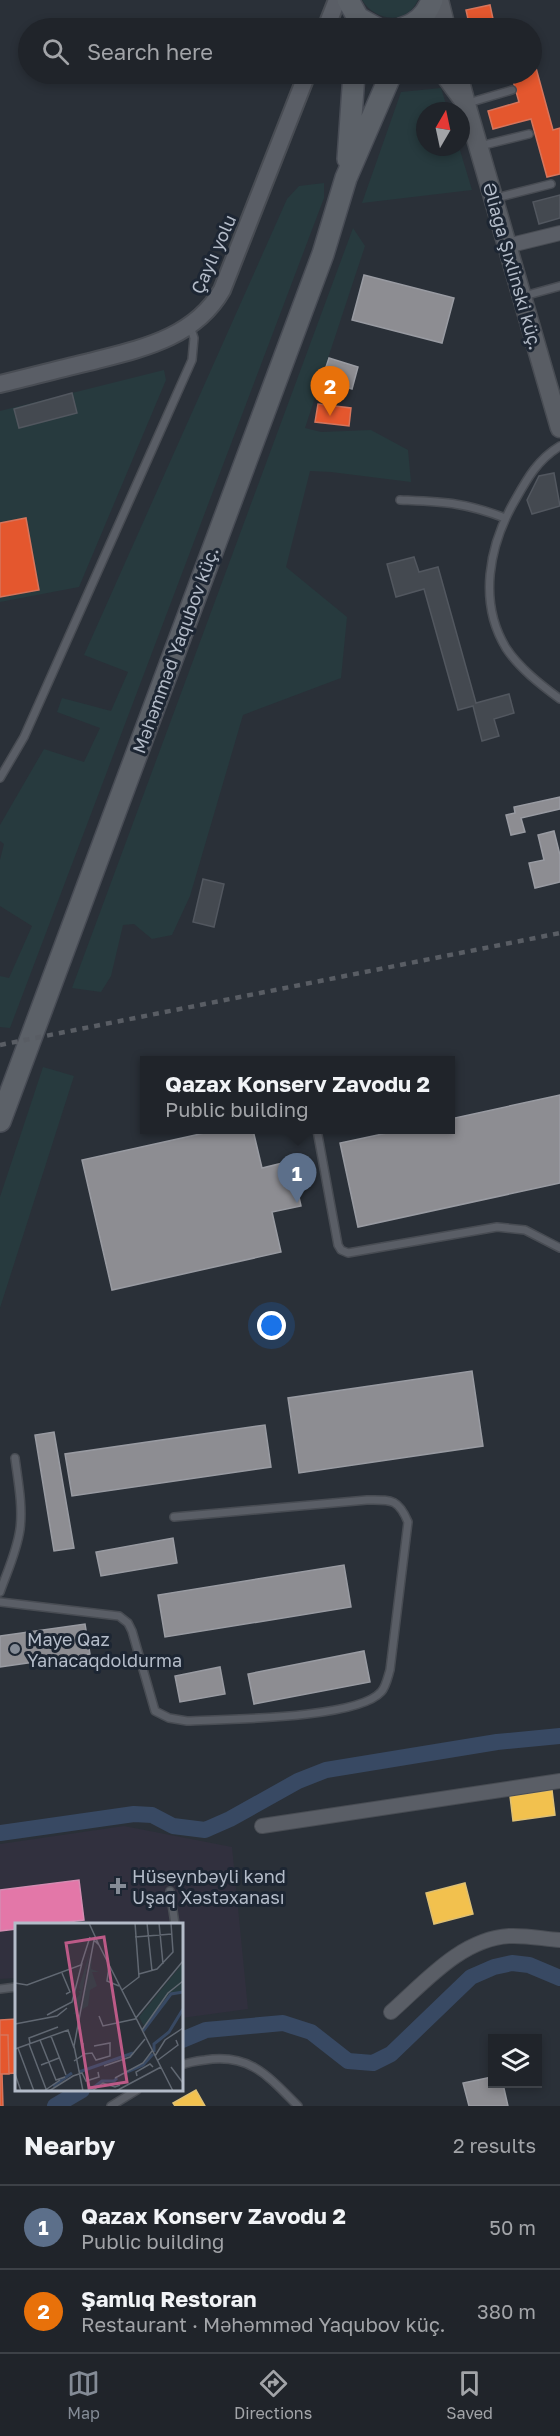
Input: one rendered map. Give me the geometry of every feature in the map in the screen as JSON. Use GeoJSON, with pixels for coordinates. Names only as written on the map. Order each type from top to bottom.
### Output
{"type":"FeatureCollection","features":[{"type":"Feature","properties":{"kind":"main road"},"geometry":{"type":"LineString","coordinates":[[421,18],[432,0]]}},
{"type":"Feature","properties":{"kind":"main road"},"geometry":{"type":"LineString","coordinates":[[439,0],[444,18]]}},
{"type":"Feature","properties":{"kind":"main road"},"geometry":{"type":"LineString","coordinates":[[346,178],[353,84]]}},
{"type":"Feature","properties":{"kind":"main road"},"geometry":{"type":"LineString","coordinates":[[346,178],[387,84]]}},
{"type":"Feature","properties":{"kind":"main road"},"geometry":{"type":"LineString","coordinates":[[451,84],[465,102]]}},
{"type":"Feature","properties":{"kind":"main road","name":"Əliağa Şıxlinski küç."},"geometry":{"type":"LineString","coordinates":[[461,84],[465,102]]}},
{"type":"Feature","properties":{"kind":"main road","name":"Əliağa Şıxlinski küç."},"geometry":{"type":"LineString","coordinates":[[470,118],[559,423]]}},
{"type":"Feature","properties":{"kind":"main road","name":"Məhəmməd Yaqubov küç."},"geometry":{"type":"LineString","coordinates":[[0,1121],[323,254],[346,178]]}},
{"type":"Feature","properties":{"kind":"street"},"geometry":{"type":"LineString","coordinates":[[330,18],[337,0]]}},
{"type":"Feature","properties":{"kind":"street"},"geometry":{"type":"LineString","coordinates":[[294,105],[303,84]]}},
{"type":"Feature","properties":{"kind":"street"},"geometry":{"type":"LineString","coordinates":[[294,105],[310,84]]}},
{"type":"Feature","properties":{"kind":"street","name":"Çaylı yolu"},"geometry":{"type":"LineString","coordinates":[[0,384],[141,349],[190,326],[208,311],[222,290],[294,105]]}},
{"type":"Feature","properties":{"kind":"street"},"geometry":{"type":"LineString","coordinates":[[507,246],[560,233]]}},
{"type":"Feature","properties":{"kind":"street"},"geometry":{"type":"LineString","coordinates":[[262,1826],[560,1780]]}},
{"type":"Feature","properties":{"kind":"street"},"geometry":{"type":"LineString","coordinates":[[391,2012],[459,1953],[483,1942],[509,1936],[560,1940]]}},
{"type":"Feature","properties":{"kind":"lane"},"geometry":{"type":"LineString","coordinates":[[470,103],[512,90]]}},
{"type":"Feature","properties":{"kind":"lane"},"geometry":{"type":"LineString","coordinates":[[478,147],[529,134]]}},
{"type":"Feature","properties":{"kind":"lane"},"geometry":{"type":"LineString","coordinates":[[493,198],[551,184]]}},
{"type":"Feature","properties":{"kind":"lane"},"geometry":{"type":"LineString","coordinates":[[522,297],[560,286]]}},
{"type":"Feature","properties":{"kind":"lane"},"geometry":{"type":"LineString","coordinates":[[0,778],[24,737],[192,360],[194,338],[190,326]]}},
{"type":"Feature","properties":{"kind":"lane"},"geometry":{"type":"LineString","coordinates":[[560,446],[539,461],[530,472],[505,518],[492,557],[490,580],[492,608],[507,648],[525,670],[560,699]]}},
{"type":"Feature","properties":{"kind":"lane"},"geometry":{"type":"LineString","coordinates":[[400,500],[455,502],[477,507],[505,518]]}},
{"type":"Feature","properties":{"kind":"lane"},"geometry":{"type":"LineString","coordinates":[[318,1134],[338,1245],[341,1250],[348,1253],[497,1227],[525,1230],[560,1248]]}},
{"type":"Feature","properties":{"kind":"lane"},"geometry":{"type":"LineString","coordinates":[[0,1592],[15,1551],[20,1528],[15,1458]]}},
{"type":"Feature","properties":{"kind":"lane"},"geometry":{"type":"LineString","coordinates":[[0,1602],[119,1616],[128,1623],[132,1631],[155,1711],[170,1718],[186,1721],[317,1714],[354,1707],[381,1692],[390,1670],[408,1522],[402,1507],[387,1500],[367,1500],[174,1517]]}},
{"type":"Feature","properties":{"kind":"lane"},"geometry":{"type":"LineString","coordinates":[[170,1891],[175,1923]]}},
{"type":"Feature","properties":{"kind":"lane"},"geometry":{"type":"LineString","coordinates":[[0,1989],[15,1987]]}},
{"type":"Feature","properties":{"kind":"lane"},"geometry":{"type":"LineString","coordinates":[[183,2065],[220,2058],[246,2062],[265,2073],[298,2106]]}},
{"type":"Feature","properties":{"kind":"lane"},"geometry":{"type":"LineString","coordinates":[[111,2106],[135,2091]]}},
{"type":"Feature","properties":{"kind":"shaded area","name":"Hüseynbəyli kənd Uşaq Xəstəxanası"},"geometry":{"type":"Polygon","coordinates":[[[124,1826],[232,1847],[248,2009],[183,2018],[183,1923],[15,1923],[15,1978],[0,1979],[0,1844],[124,1826]]]}},
{"type":"Feature","properties":{"kind":"green space"},"geometry":{"type":"Polygon","coordinates":[[[362,0],[418,0],[406,14],[390,18],[375,13],[362,0]]]}},
{"type":"Feature","properties":{"kind":"green space"},"geometry":{"type":"Polygon","coordinates":[[[441,88],[445,102],[416,102],[416,156],[462,156],[472,190],[362,203],[401,92],[441,88]]]}},
{"type":"Feature","properties":{"kind":"green space"},"geometry":{"type":"Polygon","coordinates":[[[324,183],[324,198],[10,1028],[0,1027],[0,976],[9,978],[32,926],[0,906],[0,860],[4,844],[0,841],[0,825],[44,749],[84,762],[100,728],[57,712],[62,698],[111,711],[128,672],[84,655],[287,199],[299,186],[324,183]]]}},
{"type":"Feature","properties":{"kind":"green space"},"geometry":{"type":"Polygon","coordinates":[[[353,228],[365,246],[305,428],[321,432],[371,430],[408,450],[411,482],[310,471],[286,567],[347,617],[341,678],[243,715],[190,896],[172,935],[152,939],[134,924],[123,925],[111,976],[101,992],[72,988],[353,228]]]}},
{"type":"Feature","properties":{"kind":"green space"},"geometry":{"type":"Polygon","coordinates":[[[164,370],[166,380],[79,587],[0,602],[0,411],[164,370]]]}},
{"type":"Feature","properties":{"kind":"green space"},"geometry":{"type":"Polygon","coordinates":[[[43,1067],[74,1076],[0,1308],[0,1197],[43,1067]]]}},
{"type":"Feature","properties":{"kind":"building: Homes"},"geometry":{"type":"Polygon","coordinates":[[[552,1790],[555,1815],[513,1821],[510,1796],[552,1790]]]}},
{"type":"Feature","properties":{"kind":"building: Homes"},"geometry":{"type":"Polygon","coordinates":[[[465,1883],[473,1914],[434,1924],[426,1893],[465,1883]]]}},
{"type":"Feature","properties":{"kind":"building: Homes"},"geometry":{"type":"Polygon","coordinates":[[[196,2090],[205,2106],[175,2106],[173,2103],[196,2090]]]}},
{"type":"Feature","properties":{"kind":"building: Shops"},"geometry":{"type":"Polygon","coordinates":[[[490,5],[493,18],[468,18],[466,10],[490,5]]]}},
{"type":"Feature","properties":{"kind":"building: Shops"},"geometry":{"type":"Polygon","coordinates":[[[514,84],[540,84],[553,130],[560,128],[560,174],[547,177],[531,119],[493,129],[488,111],[519,102],[514,84]]]}},
{"type":"Feature","properties":{"kind":"building: Shops"},"geometry":{"type":"Polygon","coordinates":[[[318,404],[351,408],[349,426],[315,422],[318,404]]]}},
{"type":"Feature","properties":{"kind":"building: Shops"},"geometry":{"type":"Polygon","coordinates":[[[26,518],[39,590],[0,597],[0,523],[26,518]]]}},
{"type":"Feature","properties":{"kind":"building: Shops"},"geometry":{"type":"Polygon","coordinates":[[[15,2019],[15,2073],[2,2074],[3,2106],[0,2106],[0,2020],[15,2019]]]}},
{"type":"Feature","properties":{"kind":"building: Shops"},"geometry":{"type":"Polygon","coordinates":[[[0,2035],[8,2035],[9,2074],[0,2074],[0,2035]]]}},
{"type":"Feature","properties":{"kind":"building: Health"},"geometry":{"type":"Polygon","coordinates":[[[79,1880],[84,1920],[58,1923],[15,1923],[15,1929],[0,1931],[0,1890],[79,1880]]]}},
{"type":"Feature","properties":{"kind":"building: Industry"},"geometry":{"type":"Polygon","coordinates":[[[364,275],[454,298],[442,343],[352,320],[364,275]]]}},
{"type":"Feature","properties":{"kind":"building: Industry"},"geometry":{"type":"Polygon","coordinates":[[[329,358],[358,367],[352,389],[322,379],[329,358]]]}},
{"type":"Feature","properties":{"kind":"building: Industry"},"geometry":{"type":"Polygon","coordinates":[[[560,797],[560,809],[521,818],[525,832],[511,835],[506,815],[515,813],[514,807],[560,797]]]}},
{"type":"Feature","properties":{"kind":"building: Industry"},"geometry":{"type":"Polygon","coordinates":[[[554,831],[560,855],[560,882],[535,888],[529,863],[544,860],[538,835],[554,831]]]}},
{"type":"Feature","properties":{"kind":"building: Industry"},"geometry":{"type":"Polygon","coordinates":[[[560,1095],[560,1183],[358,1227],[340,1143],[382,1134],[455,1134],[455,1118],[560,1095]]]}},
{"type":"Feature","properties":{"kind":"building: Industry"},"geometry":{"type":"Polygon","coordinates":[[[200,1134],[254,1134],[262,1168],[291,1161],[301,1206],[272,1212],[281,1252],[112,1290],[82,1160],[200,1134]]]}},
{"type":"Feature","properties":{"kind":"building: Industry"},"geometry":{"type":"Polygon","coordinates":[[[472,1371],[483,1446],[299,1473],[288,1398],[472,1371]]]}},
{"type":"Feature","properties":{"kind":"building: Industry"},"geometry":{"type":"Polygon","coordinates":[[[265,1425],[271,1467],[72,1496],[65,1454],[265,1425]]]}},
{"type":"Feature","properties":{"kind":"building: Industry"},"geometry":{"type":"Polygon","coordinates":[[[54,1432],[74,1548],[54,1551],[35,1435],[54,1432]]]}},
{"type":"Feature","properties":{"kind":"building: Industry"},"geometry":{"type":"Polygon","coordinates":[[[173,1538],[177,1563],[101,1576],[96,1552],[173,1538]]]}},
{"type":"Feature","properties":{"kind":"building: Industry"},"geometry":{"type":"Polygon","coordinates":[[[344,1565],[351,1607],[165,1637],[158,1595],[344,1565]]]}},
{"type":"Feature","properties":{"kind":"building: Industry"},"geometry":{"type":"Polygon","coordinates":[[[85,1624],[90,1654],[0,1667],[0,1636],[85,1624]]]}},
{"type":"Feature","properties":{"kind":"building: Industry"},"geometry":{"type":"Polygon","coordinates":[[[364,1651],[370,1682],[254,1704],[248,1674],[364,1651]]]}},
{"type":"Feature","properties":{"kind":"building: Industry"},"geometry":{"type":"Polygon","coordinates":[[[220,1667],[225,1694],[180,1702],[175,1676],[220,1667]]]}},
{"type":"Feature","properties":{"kind":"building: Industry"},"geometry":{"type":"Polygon","coordinates":[[[488,2078],[488,2088],[504,2088],[508,2106],[469,2106],[463,2083],[488,2078]]]}},
{"type":"Feature","properties":{"kind":"building: Other"},"geometry":{"type":"Polygon","coordinates":[[[560,195],[560,218],[539,224],[533,202],[560,195]]]}},
{"type":"Feature","properties":{"kind":"building: Other"},"geometry":{"type":"Polygon","coordinates":[[[72,393],[77,413],[19,428],[14,409],[72,393]]]}},
{"type":"Feature","properties":{"kind":"building: Other"},"geometry":{"type":"Polygon","coordinates":[[[554,473],[560,506],[532,514],[527,500],[539,476],[554,473]]]}},
{"type":"Feature","properties":{"kind":"building: Other"},"geometry":{"type":"Polygon","coordinates":[[[414,557],[419,572],[438,567],[476,703],[509,694],[514,713],[494,719],[499,736],[482,741],[473,706],[458,710],[424,589],[396,597],[387,564],[414,557]]]}},
{"type":"Feature","properties":{"kind":"building: Other"},"geometry":{"type":"Polygon","coordinates":[[[203,879],[224,884],[214,927],[193,922],[203,879]]]}},
{"type":"Feature","properties":{"kind":"waterway"},"geometry":{"type":"LineString","coordinates":[[0,1833],[134,1814],[152,1815],[173,1826],[205,1830],[230,1819],[298,1781],[326,1770],[497,1742],[560,1736]]}},
{"type":"Feature","properties":{"kind":"waterway"},"geometry":{"type":"LineString","coordinates":[[183,2040],[206,2030],[283,2023],[311,2032],[348,2061],[373,2063],[391,2054],[471,1977],[494,1967],[512,1963],[529,1965],[560,1978]]}},
{"type":"Feature","properties":{"kind":"waterway"},"geometry":{"type":"LineString","coordinates":[[55,2106],[80,2091]]}},
{"type":"Feature","properties":{"kind":"railway"},"geometry":{"type":"LineString","coordinates":[[0,1045],[560,933]]}},
{"type":"Feature","properties":{"kind":"place","name":"Şamlıq Restoran"},"geometry":{"type":"Point","coordinates":[330,416]}},
{"type":"Feature","properties":{"kind":"place","name":"Qazax Konserv Zavodu 2"},"geometry":{"type":"Point","coordinates":[297,1203]}},
{"type":"Feature","properties":{"kind":"place","name":"Maye Qaz Yanacaqdoldurma"},"geometry":{"type":"Point","coordinates":[15,1649]}},
{"type":"Feature","properties":{"kind":"place","name":"Hüseynbəyli kənd Uşaq Xəstəxanası"},"geometry":{"type":"Point","coordinates":[118,1886]}}]}
